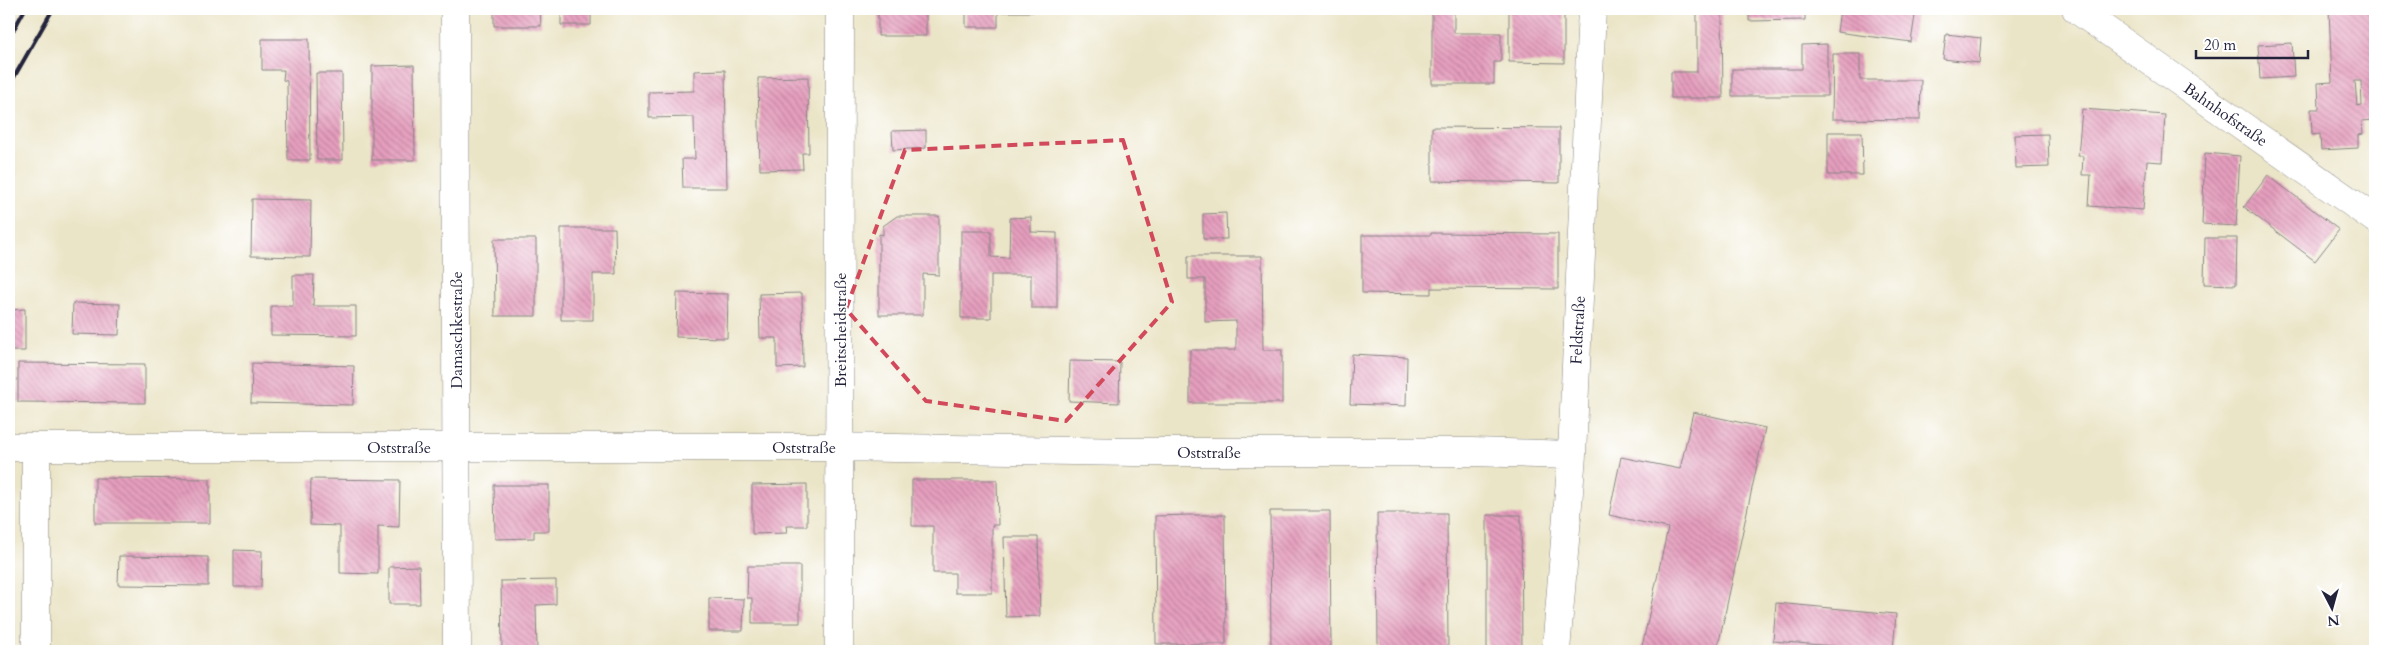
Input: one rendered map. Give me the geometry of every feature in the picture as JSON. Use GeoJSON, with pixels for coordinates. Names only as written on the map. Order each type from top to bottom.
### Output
{"type":"FeatureCollection","features":[{"type":"Feature","properties":{"kind":"street","name":"Damaschkestraße"},"geometry":{"type":"LineString","coordinates":[[455,9],[458,651]]}},
{"type":"Feature","properties":{"kind":"street","name":"Breitscheidstraße"},"geometry":{"type":"LineString","coordinates":[[839,651],[840,9]]}},
{"type":"Feature","properties":{"kind":"street","name":"Feldstraße"},"geometry":{"type":"LineString","coordinates":[[1556,651],[1572,455],[1592,9]]}},
{"type":"Feature","properties":{"kind":"street","name":"Bahnhofstraße"},"geometry":{"type":"LineString","coordinates":[[2076,9],[2375,219]]}},
{"type":"Feature","properties":{"kind":"street","name":"Oststraße"},"geometry":{"type":"LineString","coordinates":[[9,448],[839,447],[1134,452],[1472,452],[1572,455]]}},
{"type":"Feature","properties":{"kind":"street"},"geometry":{"type":"LineString","coordinates":[[36,448],[36,651]]}},
{"type":"Feature","properties":{"kind":"highlighted area"},"geometry":{"type":"Polygon","coordinates":[[[1123,140],[1172,302],[1066,421],[926,401],[846,309],[905,150],[1123,140]]]}},
{"type":"Feature","properties":{"kind":"building"},"geometry":{"type":"Polygon","coordinates":[[[494,9],[540,9],[541,26],[494,26],[494,9]]]}},
{"type":"Feature","properties":{"kind":"building"},"geometry":{"type":"Polygon","coordinates":[[[561,9],[591,9],[591,25],[561,25],[561,9]]]}},
{"type":"Feature","properties":{"kind":"building"},"geometry":{"type":"Polygon","coordinates":[[[878,9],[926,9],[926,36],[878,36],[878,9]]]}},
{"type":"Feature","properties":{"kind":"building"},"geometry":{"type":"Polygon","coordinates":[[[966,9],[1033,9],[1033,12],[998,12],[998,27],[966,27],[966,9]]]}},
{"type":"Feature","properties":{"kind":"building"},"geometry":{"type":"Polygon","coordinates":[[[1432,9],[1454,9],[1454,33],[1501,33],[1501,62],[1494,62],[1494,84],[1432,84],[1432,9]]]}},
{"type":"Feature","properties":{"kind":"building"},"geometry":{"type":"Polygon","coordinates":[[[1509,9],[1564,9],[1564,63],[1509,62],[1509,9]]]}},
{"type":"Feature","properties":{"kind":"building"},"geometry":{"type":"Polygon","coordinates":[[[1749,9],[1805,9],[1805,20],[1749,21],[1749,9]]]}},
{"type":"Feature","properties":{"kind":"building"},"geometry":{"type":"Polygon","coordinates":[[[1840,9],[1916,9],[1911,42],[1837,32],[1840,9]]]}},
{"type":"Feature","properties":{"kind":"building"},"geometry":{"type":"Polygon","coordinates":[[[2329,9],[2375,9],[2375,120],[2362,121],[2363,134],[2358,135],[2358,148],[2321,150],[2320,134],[2312,135],[2311,109],[2319,109],[2318,83],[2332,82],[2329,9]],[[2355,81],[2357,106],[2362,105],[2361,81],[2355,81]]]}},
{"type":"Feature","properties":{"kind":"building"},"geometry":{"type":"Polygon","coordinates":[[[1722,11],[1723,98],[1671,98],[1671,72],[1697,72],[1697,12],[1722,11]]]}},
{"type":"Feature","properties":{"kind":"building"},"geometry":{"type":"Polygon","coordinates":[[[1946,34],[1981,38],[1979,63],[1943,59],[1946,34]]]}},
{"type":"Feature","properties":{"kind":"building"},"geometry":{"type":"Polygon","coordinates":[[[262,39],[309,39],[310,160],[288,160],[287,81],[283,80],[284,70],[262,70],[262,39]]]}},
{"type":"Feature","properties":{"kind":"building"},"geometry":{"type":"Polygon","coordinates":[[[2292,43],[2294,77],[2260,79],[2258,45],[2292,43]]]}},
{"type":"Feature","properties":{"kind":"building"},"geometry":{"type":"Polygon","coordinates":[[[1827,44],[1827,96],[1732,96],[1732,69],[1802,69],[1802,45],[1827,44]]]}},
{"type":"Feature","properties":{"kind":"building"},"geometry":{"type":"Polygon","coordinates":[[[1833,54],[1860,54],[1860,80],[1921,80],[1920,120],[1832,119],[1833,54]]]}},
{"type":"Feature","properties":{"kind":"building"},"geometry":{"type":"Polygon","coordinates":[[[414,65],[415,160],[372,160],[372,66],[414,65]]]}},
{"type":"Feature","properties":{"kind":"building"},"geometry":{"type":"Polygon","coordinates":[[[725,70],[727,188],[683,188],[682,159],[695,159],[694,117],[649,118],[649,92],[694,91],[694,71],[725,70]]]}},
{"type":"Feature","properties":{"kind":"building"},"geometry":{"type":"Polygon","coordinates":[[[316,73],[342,73],[343,160],[317,160],[316,73]]]}},
{"type":"Feature","properties":{"kind":"building"},"geometry":{"type":"Polygon","coordinates":[[[808,77],[809,153],[802,153],[803,169],[760,170],[758,78],[808,77]]]}},
{"type":"Feature","properties":{"kind":"building"},"geometry":{"type":"Polygon","coordinates":[[[2082,109],[2165,115],[2162,162],[2147,161],[2143,210],[2089,206],[2091,175],[2082,175],[2083,156],[2078,156],[2082,109]]]}},
{"type":"Feature","properties":{"kind":"building"},"geometry":{"type":"Polygon","coordinates":[[[1432,127],[1559,128],[1559,183],[1432,181],[1432,127]]]}},
{"type":"Feature","properties":{"kind":"building"},"geometry":{"type":"Polygon","coordinates":[[[926,130],[926,148],[893,150],[892,131],[926,130]]]}},
{"type":"Feature","properties":{"kind":"building"},"geometry":{"type":"Polygon","coordinates":[[[1828,132],[1862,132],[1863,175],[1828,175],[1828,132]]]}},
{"type":"Feature","properties":{"kind":"building"},"geometry":{"type":"Polygon","coordinates":[[[2048,134],[2049,167],[2016,168],[2015,135],[2048,134]]]}},
{"type":"Feature","properties":{"kind":"building"},"geometry":{"type":"Polygon","coordinates":[[[2205,153],[2240,156],[2236,226],[2202,224],[2205,153]]]}},
{"type":"Feature","properties":{"kind":"building"},"geometry":{"type":"Polygon","coordinates":[[[2268,175],[2339,230],[2315,261],[2244,207],[2268,175]]]}},
{"type":"Feature","properties":{"kind":"building"},"geometry":{"type":"Polygon","coordinates":[[[252,199],[311,200],[310,257],[251,256],[252,199]]]}},
{"type":"Feature","properties":{"kind":"building"},"geometry":{"type":"Polygon","coordinates":[[[1226,213],[1227,239],[1203,239],[1203,214],[1226,213]]]}},
{"type":"Feature","properties":{"kind":"building"},"geometry":{"type":"Polygon","coordinates":[[[897,216],[939,216],[939,275],[923,274],[923,315],[879,315],[879,234],[883,235],[883,226],[897,216]]]}},
{"type":"Feature","properties":{"kind":"building"},"geometry":{"type":"Polygon","coordinates":[[[1031,217],[1031,232],[1057,233],[1057,308],[1031,308],[1031,275],[991,275],[991,318],[961,318],[961,231],[991,231],[991,257],[1009,258],[1010,218],[1031,217]]]}},
{"type":"Feature","properties":{"kind":"building"},"geometry":{"type":"Polygon","coordinates":[[[561,228],[615,228],[616,274],[593,274],[593,320],[561,320],[561,228]]]}},
{"type":"Feature","properties":{"kind":"building"},"geometry":{"type":"Polygon","coordinates":[[[1431,233],[1558,234],[1558,289],[1431,288],[1431,294],[1362,293],[1362,235],[1431,235],[1431,233]]]}},
{"type":"Feature","properties":{"kind":"building"},"geometry":{"type":"Polygon","coordinates":[[[2205,238],[2237,238],[2236,285],[2204,284],[2205,238]]]}},
{"type":"Feature","properties":{"kind":"building"},"geometry":{"type":"Polygon","coordinates":[[[494,239],[536,239],[536,316],[495,316],[494,239]]]}},
{"type":"Feature","properties":{"kind":"building"},"geometry":{"type":"Polygon","coordinates":[[[1188,256],[1262,256],[1263,350],[1282,350],[1282,403],[1190,403],[1190,350],[1236,350],[1236,321],[1205,322],[1205,279],[1188,279],[1188,256]]]}},
{"type":"Feature","properties":{"kind":"building"},"geometry":{"type":"Polygon","coordinates":[[[293,275],[314,275],[313,306],[356,306],[356,336],[271,335],[271,306],[293,306],[293,275]]]}},
{"type":"Feature","properties":{"kind":"building"},"geometry":{"type":"Polygon","coordinates":[[[677,293],[728,294],[727,338],[676,337],[677,293]]]}},
{"type":"Feature","properties":{"kind":"building"},"geometry":{"type":"Polygon","coordinates":[[[802,293],[803,367],[777,368],[777,338],[760,338],[759,294],[802,293]]]}},
{"type":"Feature","properties":{"kind":"building"},"geometry":{"type":"Polygon","coordinates":[[[73,303],[120,304],[119,335],[72,334],[73,303]]]}},
{"type":"Feature","properties":{"kind":"building"},"geometry":{"type":"Polygon","coordinates":[[[25,309],[25,351],[9,351],[9,310],[25,309]]]}},
{"type":"Feature","properties":{"kind":"building"},"geometry":{"type":"Polygon","coordinates":[[[1352,354],[1407,357],[1406,406],[1350,404],[1352,354]]]}},
{"type":"Feature","properties":{"kind":"building"},"geometry":{"type":"Polygon","coordinates":[[[1070,361],[1120,362],[1119,403],[1069,401],[1070,361]]]}},
{"type":"Feature","properties":{"kind":"building"},"geometry":{"type":"Polygon","coordinates":[[[18,363],[145,364],[145,403],[18,402],[18,363]]]}},
{"type":"Feature","properties":{"kind":"building"},"geometry":{"type":"Polygon","coordinates":[[[252,363],[354,366],[353,405],[251,403],[252,363]]]}},
{"type":"Feature","properties":{"kind":"building"},"geometry":{"type":"Polygon","coordinates":[[[1693,412],[1765,428],[1717,651],[1641,651],[1668,528],[1609,515],[1621,457],[1680,469],[1693,412]]]}},
{"type":"Feature","properties":{"kind":"building"},"geometry":{"type":"Polygon","coordinates":[[[95,478],[210,479],[210,523],[95,523],[95,478]]]}},
{"type":"Feature","properties":{"kind":"building"},"geometry":{"type":"Polygon","coordinates":[[[311,479],[400,480],[399,527],[378,526],[378,574],[340,573],[340,526],[310,525],[311,479]]]}},
{"type":"Feature","properties":{"kind":"building"},"geometry":{"type":"Polygon","coordinates":[[[912,480],[997,480],[998,525],[992,525],[992,593],[955,593],[955,573],[933,573],[933,526],[912,526],[912,480]]]}},
{"type":"Feature","properties":{"kind":"building"},"geometry":{"type":"Polygon","coordinates":[[[807,484],[807,526],[786,526],[787,533],[752,534],[752,485],[807,484]]]}},
{"type":"Feature","properties":{"kind":"building"},"geometry":{"type":"Polygon","coordinates":[[[494,485],[549,485],[549,531],[534,531],[534,538],[495,539],[494,485]]]}},
{"type":"Feature","properties":{"kind":"building"},"geometry":{"type":"Polygon","coordinates":[[[1270,511],[1330,511],[1331,651],[1271,651],[1270,511]]]}},
{"type":"Feature","properties":{"kind":"building"},"geometry":{"type":"Polygon","coordinates":[[[1377,513],[1447,513],[1448,651],[1378,651],[1377,513]]]}},
{"type":"Feature","properties":{"kind":"building"},"geometry":{"type":"Polygon","coordinates":[[[1225,515],[1226,644],[1156,644],[1155,516],[1225,515]]]}},
{"type":"Feature","properties":{"kind":"building"},"geometry":{"type":"Polygon","coordinates":[[[1487,515],[1521,515],[1522,651],[1487,651],[1487,515]]]}},
{"type":"Feature","properties":{"kind":"building"},"geometry":{"type":"Polygon","coordinates":[[[1004,537],[1038,537],[1040,616],[1006,617],[1004,537]]]}},
{"type":"Feature","properties":{"kind":"building"},"geometry":{"type":"Polygon","coordinates":[[[234,550],[262,551],[261,587],[234,587],[234,550]]]}},
{"type":"Feature","properties":{"kind":"building"},"geometry":{"type":"Polygon","coordinates":[[[119,556],[208,557],[208,586],[118,585],[119,556]]]}},
{"type":"Feature","properties":{"kind":"building"},"geometry":{"type":"Polygon","coordinates":[[[419,566],[420,604],[389,604],[389,567],[419,566]]]}},
{"type":"Feature","properties":{"kind":"building"},"geometry":{"type":"Polygon","coordinates":[[[748,566],[800,566],[800,623],[752,623],[752,598],[747,598],[748,566]]]}},
{"type":"Feature","properties":{"kind":"building"},"geometry":{"type":"Polygon","coordinates":[[[556,580],[556,604],[536,605],[537,651],[502,651],[501,581],[556,580]]]}},
{"type":"Feature","properties":{"kind":"building"},"geometry":{"type":"Polygon","coordinates":[[[709,598],[744,599],[743,631],[709,631],[709,598]]]}},
{"type":"Feature","properties":{"kind":"building"},"geometry":{"type":"Polygon","coordinates":[[[1776,603],[1896,614],[1893,651],[1773,641],[1776,603]]]}},
{"type":"Feature","properties":{"kind":"railway"},"geometry":{"type":"LineString","coordinates":[[9,38],[25,9]]}},
{"type":"Feature","properties":{"kind":"railway"},"geometry":{"type":"LineString","coordinates":[[9,86],[53,9]]}}]}
